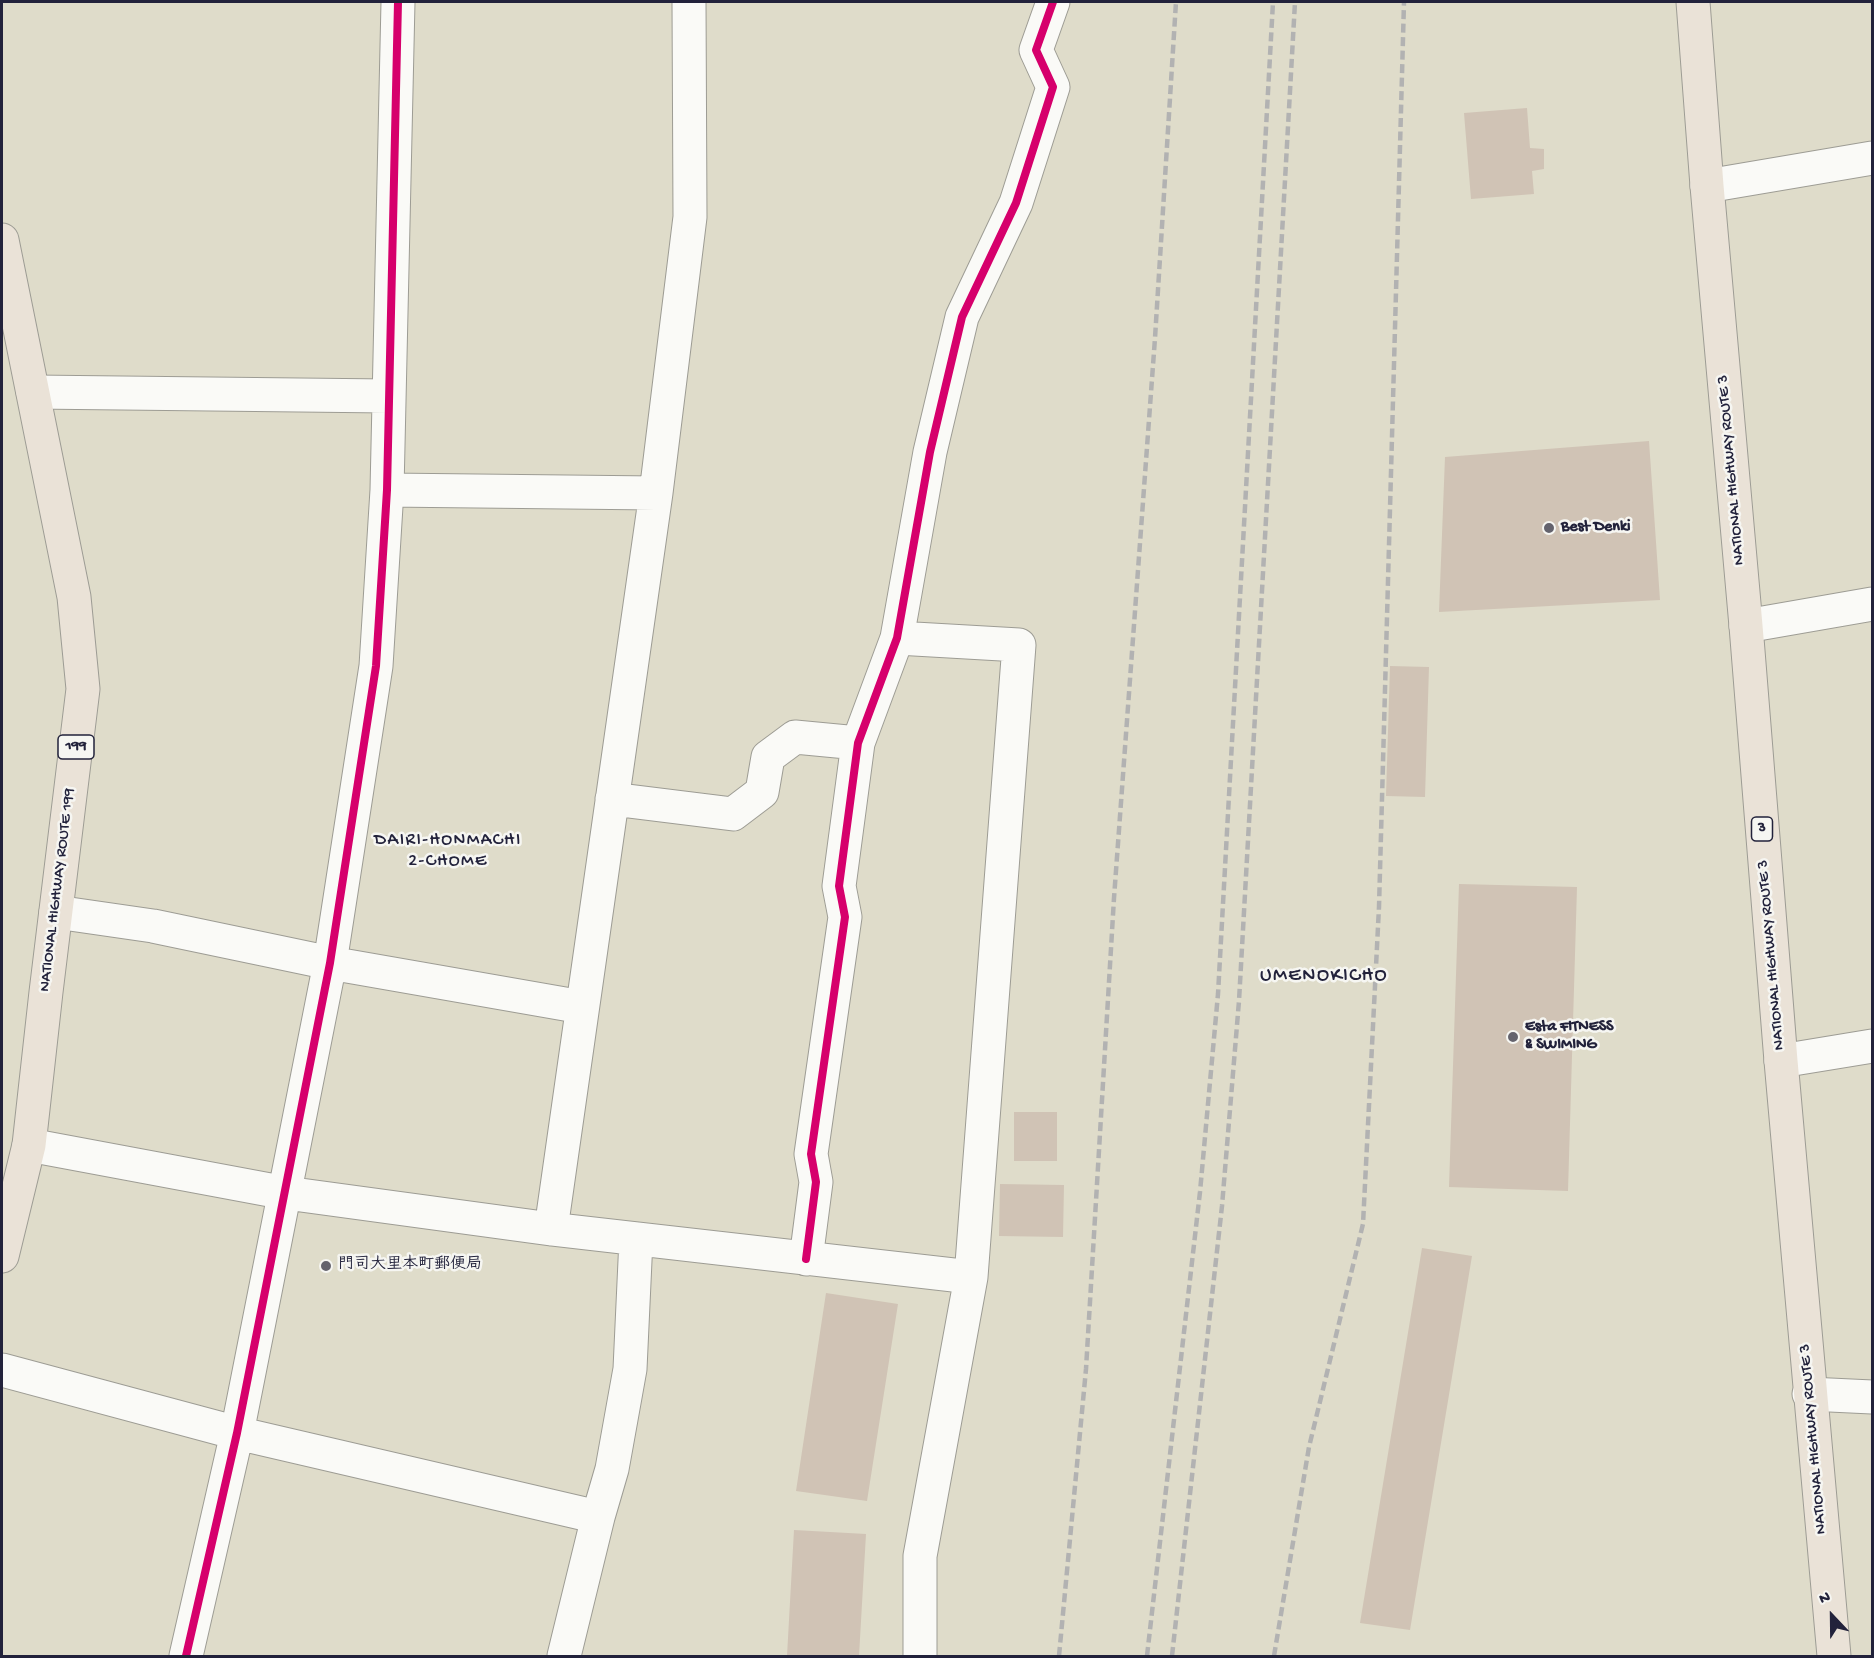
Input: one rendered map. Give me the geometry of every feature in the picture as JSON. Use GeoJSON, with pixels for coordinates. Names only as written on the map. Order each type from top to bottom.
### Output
{"type":"FeatureCollection","features":[{"type":"Feature","properties":{"kind":"highway","name":"NATIONAL HIGHWAY ROUTE 3"},"geometry":{"type":"LineString","coordinates":[[1693,2],[1809,1394],[1834,1656]]}},
{"type":"Feature","properties":{"kind":"highway","name":"NATIONAL HIGHWAY ROUTE 199"},"geometry":{"type":"LineString","coordinates":[[2,240],[74,597],[83,689],[29,1145],[2,1256]]}},
{"type":"Feature","properties":{"kind":"street"},"geometry":{"type":"LineString","coordinates":[[186,1656],[237,1433],[330,963],[376,666],[387,490],[398,2]]}},
{"type":"Feature","properties":{"kind":"street"},"geometry":{"type":"LineString","coordinates":[[550,1229],[656,493],[690,217],[689,2]]}},
{"type":"Feature","properties":{"kind":"street"},"geometry":{"type":"LineString","coordinates":[[806,1259],[816,1182],[811,1154],[845,917],[839,886],[858,743],[897,638],[930,452],[962,317],[1016,203],[1053,87],[1035,50],[1053,2]]}},
{"type":"Feature","properties":{"kind":"street"},"geometry":{"type":"LineString","coordinates":[[1707,186],[1872,158]]}},
{"type":"Feature","properties":{"kind":"street"},"geometry":{"type":"LineString","coordinates":[[33,392],[388,396]]}},
{"type":"Feature","properties":{"kind":"street"},"geometry":{"type":"LineString","coordinates":[[387,490],[656,493]]}},
{"type":"Feature","properties":{"kind":"street"},"geometry":{"type":"LineString","coordinates":[[1746,626],[1872,604]]}},
{"type":"Feature","properties":{"kind":"street"},"geometry":{"type":"LineString","coordinates":[[897,638],[1019,645],[971,1277],[920,1556],[920,1656]]}},
{"type":"Feature","properties":{"kind":"street"},"geometry":{"type":"LineString","coordinates":[[612,799],[733,814],[762,792],[768,757],[795,737],[858,743]]}},
{"type":"Feature","properties":{"kind":"street"},"geometry":{"type":"LineString","coordinates":[[56,912],[153,926],[330,963],[582,1007]]}},
{"type":"Feature","properties":{"kind":"street"},"geometry":{"type":"LineString","coordinates":[[1781,1061],[1872,1046]]}},
{"type":"Feature","properties":{"kind":"street"},"geometry":{"type":"LineString","coordinates":[[29,1145],[286,1192],[550,1229],[971,1277]]}},
{"type":"Feature","properties":{"kind":"street"},"geometry":{"type":"LineString","coordinates":[[564,1656],[612,1469],[630,1369],[636,1239]]}},
{"type":"Feature","properties":{"kind":"street"},"geometry":{"type":"LineString","coordinates":[[2,1370],[237,1433],[598,1517]]}},
{"type":"Feature","properties":{"kind":"street"},"geometry":{"type":"LineString","coordinates":[[1809,1394],[1872,1397]]}},
{"type":"Feature","properties":{"kind":"building"},"geometry":{"type":"Polygon","coordinates":[[[1527,108],[1530,148],[1544,149],[1544,169],[1532,171],[1534,194],[1471,199],[1464,113],[1527,108]]]}},
{"type":"Feature","properties":{"kind":"building","name":"Best Denki"},"geometry":{"type":"Polygon","coordinates":[[[1649,441],[1660,600],[1439,612],[1445,457],[1649,441]]]}},
{"type":"Feature","properties":{"kind":"building"},"geometry":{"type":"Polygon","coordinates":[[[1390,666],[1429,667],[1425,797],[1386,796],[1390,666]]]}},
{"type":"Feature","properties":{"kind":"building","name":"Esta FITNESS & SWIMING"},"geometry":{"type":"Polygon","coordinates":[[[1459,884],[1577,887],[1568,1191],[1449,1187],[1459,884]]]}},
{"type":"Feature","properties":{"kind":"building"},"geometry":{"type":"Polygon","coordinates":[[[1014,1112],[1057,1112],[1057,1161],[1014,1161],[1014,1112]]]}},
{"type":"Feature","properties":{"kind":"building"},"geometry":{"type":"Polygon","coordinates":[[[1000,1184],[1064,1185],[1063,1237],[999,1236],[1000,1184]]]}},
{"type":"Feature","properties":{"kind":"building"},"geometry":{"type":"Polygon","coordinates":[[[1422,1248],[1472,1256],[1410,1630],[1360,1623],[1422,1248]]]}},
{"type":"Feature","properties":{"kind":"building"},"geometry":{"type":"Polygon","coordinates":[[[826,1293],[898,1304],[867,1501],[796,1491],[826,1293]]]}},
{"type":"Feature","properties":{"kind":"building"},"geometry":{"type":"Polygon","coordinates":[[[794,1530],[866,1534],[859,1656],[787,1656],[794,1530]]]}},
{"type":"Feature","properties":{"kind":"railway"},"geometry":{"type":"LineString","coordinates":[[1059,1656],[1086,1369],[1114,898],[1155,338],[1176,2]]}},
{"type":"Feature","properties":{"kind":"railway"},"geometry":{"type":"LineString","coordinates":[[1147,1656],[1200,1192],[1218,994],[1273,2]]}},
{"type":"Feature","properties":{"kind":"railway"},"geometry":{"type":"LineString","coordinates":[[1172,1656],[1222,1206],[1239,1001],[1295,2]]}},
{"type":"Feature","properties":{"kind":"railway"},"geometry":{"type":"LineString","coordinates":[[1274,1656],[1309,1447],[1363,1224],[1379,907],[1404,2]]}},
{"type":"Feature","properties":{"kind":"cycle path"},"geometry":{"type":"LineString","coordinates":[[186,1656],[237,1433],[330,963],[376,666],[387,490],[398,2]]}},
{"type":"Feature","properties":{"kind":"cycle path"},"geometry":{"type":"LineString","coordinates":[[806,1259],[816,1182],[811,1154],[845,917],[839,886],[858,743],[897,638],[930,452],[962,317],[1016,203],[1053,87],[1036,50],[1053,2]]}},
{"type":"Feature","properties":{"kind":"place","name":"Best Denki"},"geometry":{"type":"Point","coordinates":[1549,528]}},
{"type":"Feature","properties":{"kind":"place","name":"Esta FITNESS & SWIMING"},"geometry":{"type":"Point","coordinates":[1513,1037]}},
{"type":"Feature","properties":{"kind":"place","name":"門司大里本町郵便局"},"geometry":{"type":"Point","coordinates":[326,1266]}},
{"type":"Feature","properties":{"kind":"district","name":"DAIRI-HONMACHI 2-CHOME"},"geometry":{"type":"Point","coordinates":[448,851]}},
{"type":"Feature","properties":{"kind":"district","name":"UMENOKICHO"},"geometry":{"type":"Point","coordinates":[1324,977]}}]}
